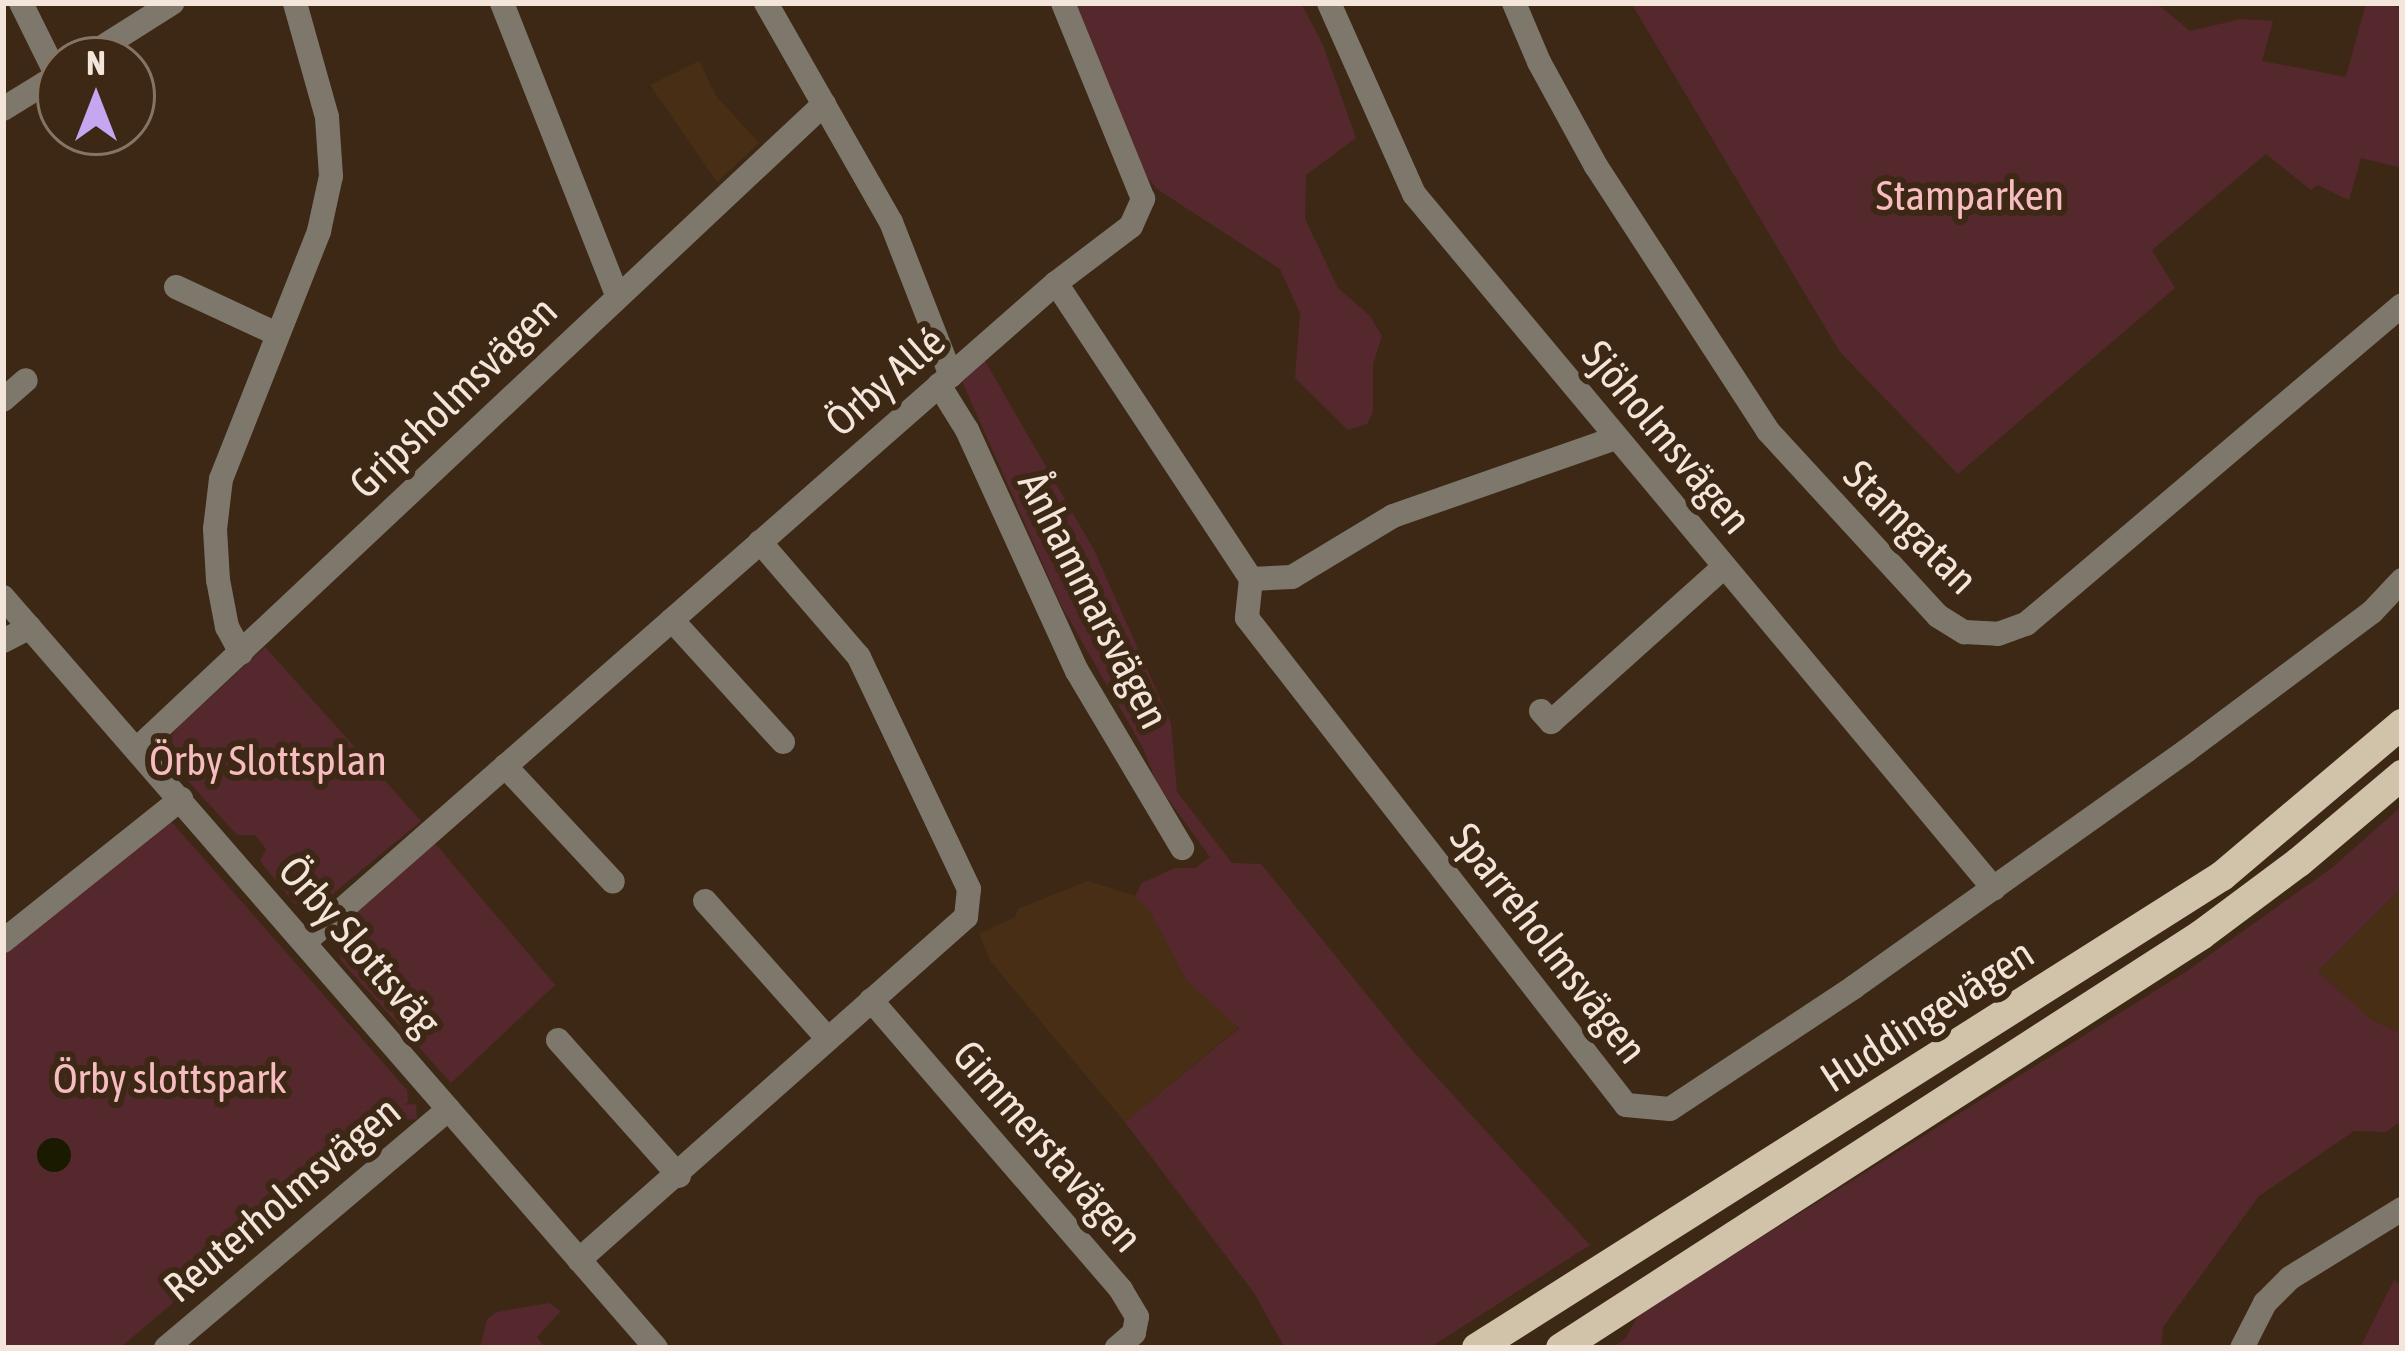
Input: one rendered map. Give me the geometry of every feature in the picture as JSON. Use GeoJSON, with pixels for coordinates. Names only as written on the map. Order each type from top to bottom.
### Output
{"type":"FeatureCollection","features":[{"type":"Feature","properties":{"kind":"main road","name":"Huddingevägen"},"geometry":{"type":"LineString","coordinates":[[1477,1348],[2222,876],[2402,724]]}},
{"type":"Feature","properties":{"kind":"main road","name":"Huddingevägen"},"geometry":{"type":"LineString","coordinates":[[1561,1348],[2201,934],[2299,862],[2402,775]]}},
{"type":"Feature","properties":{"kind":"street"},"geometry":{"type":"LineString","coordinates":[[21,3],[38,36]]}},
{"type":"Feature","properties":{"kind":"street"},"geometry":{"type":"LineString","coordinates":[[120,36],[172,3]]}},
{"type":"Feature","properties":{"kind":"street"},"geometry":{"type":"LineString","coordinates":[[241,653],[227,627],[218,580],[214,529],[220,479],[319,231],[332,176],[327,117],[295,3]]}},
{"type":"Feature","properties":{"kind":"street"},"geometry":{"type":"LineString","coordinates":[[502,3],[617,295]]}},
{"type":"Feature","properties":{"kind":"street","name":"Ånhammarsvägen"},"geometry":{"type":"LineString","coordinates":[[766,3],[890,222],[945,381],[1077,671],[1182,848]]}},
{"type":"Feature","properties":{"kind":"street","name":"Örby Allé"},"geometry":{"type":"LineString","coordinates":[[304,942],[1056,283],[1131,226],[1143,200],[1063,3]]}},
{"type":"Feature","properties":{"kind":"street","name":"Sjöholmsvägen"},"geometry":{"type":"LineString","coordinates":[[1330,3],[1414,194],[1994,889]]}},
{"type":"Feature","properties":{"kind":"street","name":"Stamgatan"},"geometry":{"type":"LineString","coordinates":[[1514,3],[1529,29],[1539,62],[1596,166],[1768,431],[1938,616],[1964,632],[1998,634],[2026,624],[2402,305]]}},
{"type":"Feature","properties":{"kind":"street"},"geometry":{"type":"LineString","coordinates":[[3,109],[36,89]]}},
{"type":"Feature","properties":{"kind":"street","name":"Gripsholmsvägen"},"geometry":{"type":"LineString","coordinates":[[138,748],[824,104]]}},
{"type":"Feature","properties":{"kind":"street","name":"Sparreholmsvägen"},"geometry":{"type":"LineString","coordinates":[[1056,283],[1251,579],[1247,618],[1626,1105],[1670,1109],[1994,889],[2372,612],[2402,580]]}},
{"type":"Feature","properties":{"kind":"street"},"geometry":{"type":"LineString","coordinates":[[176,287],[277,334]]}},
{"type":"Feature","properties":{"kind":"street"},"geometry":{"type":"LineString","coordinates":[[3,400],[26,380]]}},
{"type":"Feature","properties":{"kind":"street"},"geometry":{"type":"LineString","coordinates":[[1251,579],[1292,577],[1393,516],[1616,437]]}},
{"type":"Feature","properties":{"kind":"street"},"geometry":{"type":"LineString","coordinates":[[579,1259],[679,1176],[826,1037],[967,917],[968,889],[859,657],[760,542]]}},
{"type":"Feature","properties":{"kind":"street"},"geometry":{"type":"LineString","coordinates":[[1541,711],[1551,722],[1724,567]]}},
{"type":"Feature","properties":{"kind":"street","name":"Örby Slottsväg"},"geometry":{"type":"LineString","coordinates":[[3,597],[656,1348]]}},
{"type":"Feature","properties":{"kind":"street"},"geometry":{"type":"LineString","coordinates":[[672,620],[783,742]]}},
{"type":"Feature","properties":{"kind":"street"},"geometry":{"type":"LineString","coordinates":[[3,641],[30,627]]}},
{"type":"Feature","properties":{"kind":"street"},"geometry":{"type":"LineString","coordinates":[[505,766],[613,882]]}},
{"type":"Feature","properties":{"kind":"street"},"geometry":{"type":"LineString","coordinates":[[3,941],[181,799]]}},
{"type":"Feature","properties":{"kind":"street"},"geometry":{"type":"LineString","coordinates":[[705,901],[826,1037]]}},
{"type":"Feature","properties":{"kind":"street","name":"Gimmerstavägen"},"geometry":{"type":"LineString","coordinates":[[871,1000],[1120,1290],[1137,1316],[1134,1333],[1117,1348]]}},
{"type":"Feature","properties":{"kind":"street"},"geometry":{"type":"LineString","coordinates":[[558,1040],[679,1176]]}},
{"type":"Feature","properties":{"kind":"street","name":"Reuterholmsvägen"},"geometry":{"type":"LineString","coordinates":[[166,1348],[449,1109]]}},
{"type":"Feature","properties":{"kind":"street"},"geometry":{"type":"LineString","coordinates":[[2242,1348],[2265,1303],[2290,1278],[2402,1209]]}},
{"type":"Feature","properties":{"kind":"shaded area"},"geometry":{"type":"Polygon","coordinates":[[[699,61],[716,96],[759,143],[717,182],[650,85],[699,61]]]}},
{"type":"Feature","properties":{"kind":"shaded area"},"geometry":{"type":"Polygon","coordinates":[[[1088,881],[1135,896],[1149,909],[1187,981],[1239,1027],[1125,1122],[991,962],[979,934],[1015,917],[1018,909],[1088,881]]]}},
{"type":"Feature","properties":{"kind":"shaded area"},"geometry":{"type":"Polygon","coordinates":[[[2402,887],[2402,1034],[2370,1019],[2318,971],[2402,887]]]}},
{"type":"Feature","properties":{"kind":"shaded area"},"geometry":{"type":"Polygon","coordinates":[[[54,1138],[66,1143],[71,1155],[66,1167],[54,1172],[42,1167],[37,1155],[42,1143],[54,1138]]]}},
{"type":"Feature","properties":{"kind":"green space"},"geometry":{"type":"Polygon","coordinates":[[[1073,3],[1301,3],[1323,45],[1356,138],[1306,175],[1305,219],[1338,288],[1370,316],[1382,336],[1373,364],[1373,412],[1367,424],[1348,430],[1295,378],[1300,313],[1280,269],[1157,189],[1140,168],[1073,3]]]}},
{"type":"Feature","properties":{"kind":"green space","name":"Stamparken"},"geometry":{"type":"Polygon","coordinates":[[[1631,3],[2156,3],[2190,31],[2241,19],[2273,21],[2262,61],[2346,77],[2366,3],[2388,3],[2402,9],[2402,168],[2361,158],[2349,200],[2317,185],[2311,190],[2266,154],[2152,250],[2175,288],[1958,474],[1840,352],[1631,3]]]}},
{"type":"Feature","properties":{"kind":"green space"},"geometry":{"type":"Polygon","coordinates":[[[985,361],[1094,550],[1171,723],[1177,792],[1232,863],[1261,864],[1410,1048],[1590,1245],[1429,1348],[1285,1348],[1254,1293],[1125,1122],[1239,1028],[1187,981],[1149,910],[1135,896],[1142,883],[1175,868],[1195,868],[1210,857],[1157,784],[1143,748],[1061,605],[961,379],[985,361]]]}},
{"type":"Feature","properties":{"kind":"green space","name":"Örby Slottsplan"},"geometry":{"type":"Polygon","coordinates":[[[265,647],[421,821],[312,911],[294,903],[260,861],[266,849],[255,835],[237,835],[168,759],[170,737],[178,727],[265,647]]]}},
{"type":"Feature","properties":{"kind":"green space"},"geometry":{"type":"Polygon","coordinates":[[[2402,806],[2402,887],[2318,971],[2370,1019],[2402,1034],[2402,1120],[2386,1132],[2354,1131],[2259,1196],[2163,1327],[2161,1348],[1612,1348],[1625,1339],[1639,1314],[2187,971],[2333,867],[2402,806]]]}},
{"type":"Feature","properties":{"kind":"green space","name":"Örby slottspark"},"geometry":{"type":"Polygon","coordinates":[[[170,820],[407,1090],[408,1102],[120,1348],[3,1348],[3,954],[170,820]]]}},
{"type":"Feature","properties":{"kind":"green space"},"geometry":{"type":"Polygon","coordinates":[[[433,841],[555,985],[451,1083],[341,961],[335,940],[336,931],[433,841]]]}},
{"type":"Feature","properties":{"kind":"green space"},"geometry":{"type":"Polygon","coordinates":[[[416,1104],[417,1119],[110,1140],[109,1125],[416,1104]]]}},
{"type":"Feature","properties":{"kind":"green space"},"geometry":{"type":"Polygon","coordinates":[[[2394,1280],[2402,1286],[2402,1348],[2360,1348],[2394,1280]]]}},
{"type":"Feature","properties":{"kind":"green space"},"geometry":{"type":"Polygon","coordinates":[[[549,1303],[561,1311],[537,1337],[545,1348],[480,1348],[487,1319],[497,1312],[549,1303]]]}}]}
